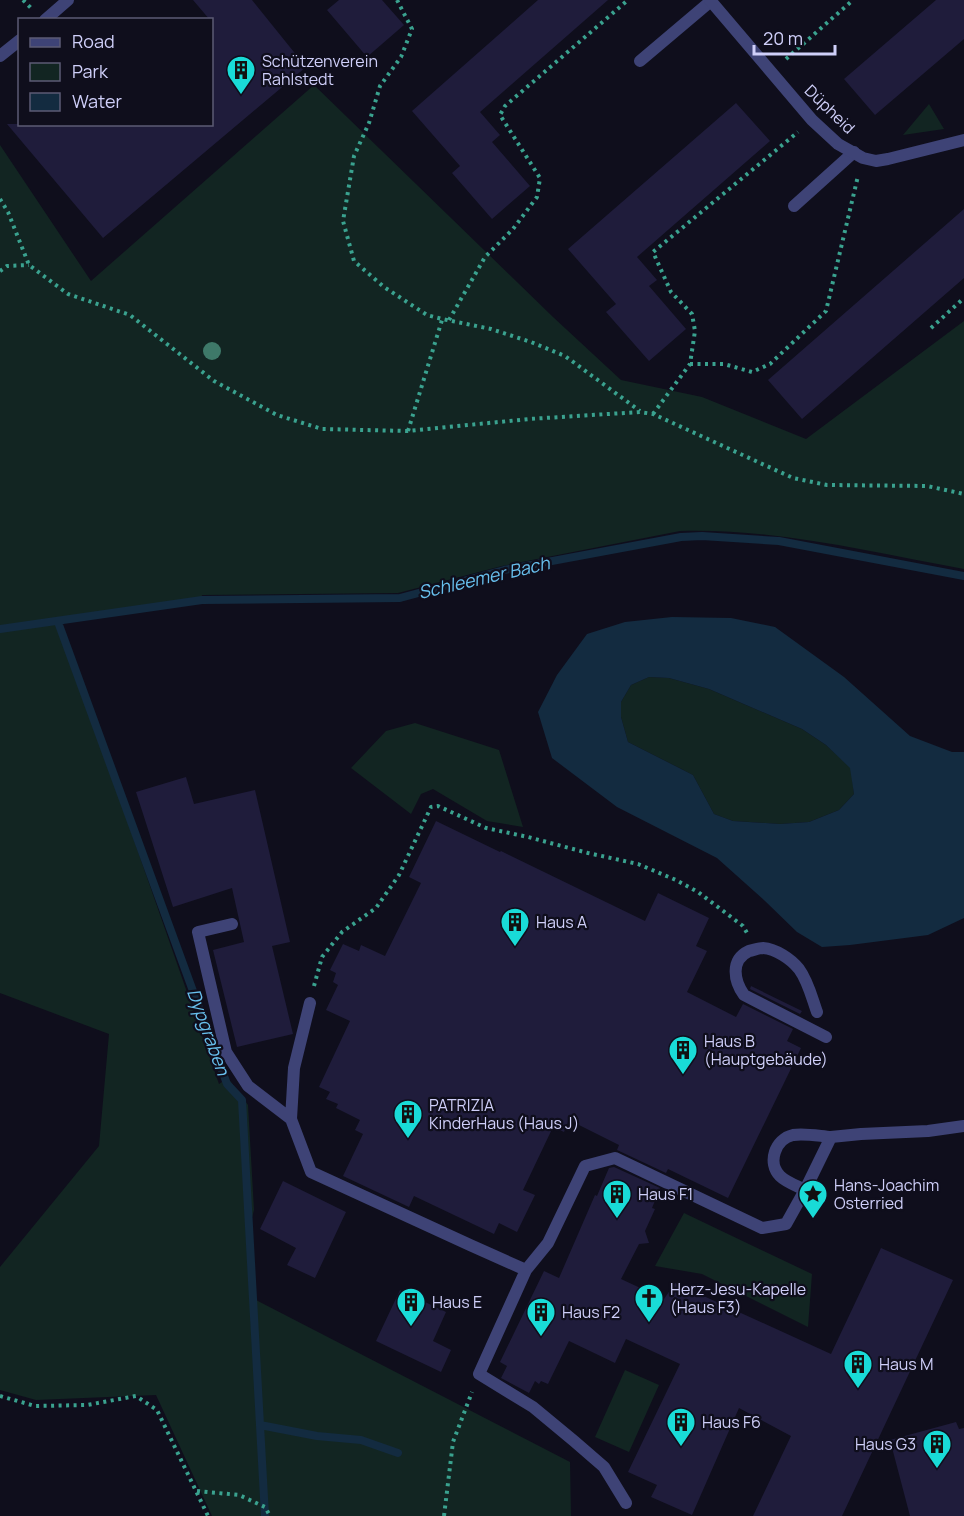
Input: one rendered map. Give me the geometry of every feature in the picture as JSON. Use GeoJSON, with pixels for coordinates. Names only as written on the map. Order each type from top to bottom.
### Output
{"type":"FeatureCollection","features":[{"type":"Feature","properties":{"kind":"street"},"geometry":{"type":"LineString","coordinates":[[47,18],[68,0]]}},
{"type":"Feature","properties":{"kind":"street"},"geometry":{"type":"LineString","coordinates":[[640,61],[710,0]]}},
{"type":"Feature","properties":{"kind":"street","name":"Düpheid"},"geometry":{"type":"LineString","coordinates":[[710,0],[812,120],[838,144],[858,155]]}},
{"type":"Feature","properties":{"kind":"street"},"geometry":{"type":"LineString","coordinates":[[0,56],[18,42]]}},
{"type":"Feature","properties":{"kind":"street"},"geometry":{"type":"LineString","coordinates":[[794,206],[858,155],[876,160],[888,159],[964,140]]}},
{"type":"Feature","properties":{"kind":"street"},"geometry":{"type":"LineString","coordinates":[[232,924],[198,932],[226,1052],[248,1086],[291,1119]]}},
{"type":"Feature","properties":{"kind":"street"},"geometry":{"type":"LineString","coordinates":[[817,1012],[806,981],[797,966],[775,951],[756,949],[745,954],[736,965],[736,978],[744,995],[826,1037]]}},
{"type":"Feature","properties":{"kind":"street"},"geometry":{"type":"LineString","coordinates":[[310,1003],[294,1068],[291,1119],[311,1172],[526,1269]]}},
{"type":"Feature","properties":{"kind":"street"},"geometry":{"type":"LineString","coordinates":[[805,1190],[778,1174],[774,1160],[776,1148],[785,1138],[793,1135],[831,1137],[928,1131],[964,1126]]}},
{"type":"Feature","properties":{"kind":"street"},"geometry":{"type":"LineString","coordinates":[[626,1503],[604,1467],[533,1407],[478,1374],[526,1269],[548,1244],[585,1166],[615,1158],[762,1228],[786,1224],[831,1137]]}},
{"type":"Feature","properties":{"kind":"path"},"geometry":{"type":"LineString","coordinates":[[397,0],[412,29],[401,57],[380,86],[369,123],[354,156],[343,221],[354,261],[384,287],[427,315],[491,329],[565,356],[640,412]]}},
{"type":"Feature","properties":{"kind":"path"},"geometry":{"type":"LineString","coordinates":[[450,320],[485,257],[513,229],[537,197],[540,178],[500,116],[505,106],[628,0]]}},
{"type":"Feature","properties":{"kind":"path"},"geometry":{"type":"LineString","coordinates":[[772,72],[853,0]]}},
{"type":"Feature","properties":{"kind":"path"},"geometry":{"type":"LineString","coordinates":[[654,414],[690,364],[694,332],[692,314],[671,292],[653,252],[812,120]]}},
{"type":"Feature","properties":{"kind":"path"},"geometry":{"type":"LineString","coordinates":[[690,364],[724,364],[752,372],[770,363],[826,311],[858,155]]}},
{"type":"Feature","properties":{"kind":"path"},"geometry":{"type":"LineString","coordinates":[[0,199],[8,212],[29,265],[68,294],[130,315],[214,381],[277,415],[322,429],[408,431],[529,419],[640,412],[654,414],[793,478],[827,485],[927,486],[964,494]]}},
{"type":"Feature","properties":{"kind":"path"},"geometry":{"type":"LineString","coordinates":[[0,271],[7,266],[29,265]]}},
{"type":"Feature","properties":{"kind":"path"},"geometry":{"type":"LineString","coordinates":[[931,328],[964,298]]}},
{"type":"Feature","properties":{"kind":"path"},"geometry":{"type":"LineString","coordinates":[[408,431],[442,320]]}},
{"type":"Feature","properties":{"kind":"path"},"geometry":{"type":"LineString","coordinates":[[310,1003],[322,957],[342,932],[376,908],[399,875],[431,807],[438,806],[486,828],[638,864],[676,880],[711,900],[743,926],[756,949]]}},
{"type":"Feature","properties":{"kind":"path"},"geometry":{"type":"LineString","coordinates":[[444,1516],[453,1442],[478,1374]]}},
{"type":"Feature","properties":{"kind":"path"},"geometry":{"type":"LineString","coordinates":[[0,1396],[34,1406],[87,1405],[136,1396],[157,1410],[208,1516]]}},
{"type":"Feature","properties":{"kind":"path"},"geometry":{"type":"LineString","coordinates":[[196,1491],[239,1495],[265,1507],[270,1516]]}},
{"type":"Feature","properties":{"kind":"green space"},"geometry":{"type":"Polygon","coordinates":[[[314,85],[621,380],[702,397],[806,439],[964,321],[964,569],[787,537],[716,531],[680,531],[502,566],[398,593],[202,595],[201,601],[58,622],[219,1084],[228,1078],[248,1105],[254,1210],[249,1229],[254,1299],[570,1462],[571,1516],[212,1516],[156,1395],[36,1400],[0,1390],[0,1267],[99,1146],[109,1034],[0,993],[0,145],[91,281],[314,85]]]}},
{"type":"Feature","properties":{"kind":"green space"},"geometry":{"type":"Polygon","coordinates":[[[929,104],[944,129],[903,135],[929,104]]]}},
{"type":"Feature","properties":{"kind":"green space"},"geometry":{"type":"Polygon","coordinates":[[[649,677],[669,678],[709,689],[802,729],[826,745],[851,768],[854,794],[839,810],[809,822],[780,824],[733,821],[714,814],[693,775],[628,742],[621,717],[621,702],[631,685],[649,677]]]}},
{"type":"Feature","properties":{"kind":"green space"},"geometry":{"type":"Polygon","coordinates":[[[415,723],[499,750],[523,827],[487,821],[433,789],[421,794],[411,814],[351,768],[386,731],[415,723]]]}},
{"type":"Feature","properties":{"kind":"green space"},"geometry":{"type":"Polygon","coordinates":[[[684,1213],[812,1274],[808,1327],[702,1274],[655,1266],[684,1213]]]}},
{"type":"Feature","properties":{"kind":"green space"},"geometry":{"type":"Polygon","coordinates":[[[625,1370],[659,1385],[629,1452],[595,1437],[625,1370]]]}},
{"type":"Feature","properties":{"kind":"water"},"geometry":{"type":"Polygon","coordinates":[[[672,617],[731,618],[775,627],[844,677],[910,736],[952,752],[964,752],[964,918],[928,935],[822,947],[797,932],[717,858],[617,807],[552,758],[538,712],[557,675],[587,634],[625,622],[672,617]],[[649,677],[631,685],[621,702],[621,717],[628,742],[693,775],[714,814],[733,821],[780,824],[809,822],[839,810],[854,794],[850,768],[826,745],[802,729],[709,689],[669,678],[649,677]]]}},
{"type":"Feature","properties":{"kind":"building"},"geometry":{"type":"Polygon","coordinates":[[[193,0],[252,0],[306,67],[103,238],[7,124],[18,124],[18,126],[213,126],[213,18],[208,18],[193,0]]]}},
{"type":"Feature","properties":{"kind":"building"},"geometry":{"type":"Polygon","coordinates":[[[339,0],[382,0],[404,25],[367,57],[327,10],[339,0]]]}},
{"type":"Feature","properties":{"kind":"building"},"geometry":{"type":"Polygon","coordinates":[[[538,0],[608,0],[480,112],[500,135],[492,142],[530,186],[492,219],[452,173],[460,166],[412,111],[538,0]]]}},
{"type":"Feature","properties":{"kind":"building"},"geometry":{"type":"Polygon","coordinates":[[[936,0],[964,0],[964,39],[875,115],[844,79],[936,0]]]}},
{"type":"Feature","properties":{"kind":"building"},"geometry":{"type":"Polygon","coordinates":[[[736,103],[770,141],[637,257],[657,280],[649,286],[686,329],[649,361],[606,312],[616,304],[568,249],[736,103]]]}},
{"type":"Feature","properties":{"kind":"building"},"geometry":{"type":"Polygon","coordinates":[[[964,209],[964,278],[802,419],[768,380],[964,209]]]}},
{"type":"Feature","properties":{"kind":"building"},"geometry":{"type":"Polygon","coordinates":[[[186,777],[194,804],[255,790],[290,942],[272,946],[293,1034],[237,1047],[213,950],[244,942],[232,888],[173,907],[136,792],[186,777]]]}},
{"type":"Feature","properties":{"kind":"building"},"geometry":{"type":"Polygon","coordinates":[[[436,821],[645,921],[658,893],[709,918],[696,946],[707,951],[687,992],[736,1017],[743,1004],[793,1029],[787,1041],[801,1048],[728,1198],[668,1169],[666,1173],[617,1150],[619,1145],[569,1120],[564,1132],[553,1127],[523,1190],[535,1195],[517,1232],[499,1223],[494,1234],[414,1196],[409,1207],[343,1176],[363,1134],[355,1130],[360,1120],[336,1108],[338,1104],[326,1099],[330,1092],[319,1087],[350,1021],[326,1010],[338,985],[333,982],[336,973],[330,970],[343,944],[359,951],[361,945],[385,956],[421,883],[409,877],[436,821]]]}},
{"type":"Feature","properties":{"kind":"building"},"geometry":{"type":"Polygon","coordinates":[[[751,986],[802,1011],[800,1014],[750,989],[751,986]]]}},
{"type":"Feature","properties":{"kind":"building"},"geometry":{"type":"Polygon","coordinates":[[[614,1167],[660,1188],[652,1208],[655,1209],[645,1231],[649,1243],[639,1244],[621,1279],[664,1299],[675,1283],[831,1354],[881,1248],[953,1280],[842,1516],[753,1516],[791,1436],[739,1408],[692,1515],[651,1497],[657,1485],[628,1472],[680,1364],[626,1339],[615,1363],[569,1341],[548,1384],[541,1381],[539,1384],[535,1381],[529,1393],[501,1378],[507,1366],[500,1362],[544,1271],[559,1278],[595,1195],[597,1196],[609,1168],[614,1167]]]}},
{"type":"Feature","properties":{"kind":"building"},"geometry":{"type":"Polygon","coordinates":[[[283,1181],[346,1212],[315,1278],[287,1265],[296,1248],[260,1229],[283,1181]]]}},
{"type":"Feature","properties":{"kind":"building","name":"Haus E"},"geometry":{"type":"Polygon","coordinates":[[[400,1290],[446,1312],[433,1341],[451,1350],[441,1372],[376,1341],[400,1290]]]}},
{"type":"Feature","properties":{"kind":"building","name":"Haus G3"},"geometry":{"type":"Polygon","coordinates":[[[956,1422],[959,1429],[964,1428],[964,1516],[910,1516],[890,1440],[956,1422]]]}},
{"type":"Feature","properties":{"kind":"waterway","name":"Schleemer Bach"},"geometry":{"type":"LineString","coordinates":[[0,629],[202,600],[400,598],[504,570],[681,537],[702,536],[779,541],[964,576]]}},
{"type":"Feature","properties":{"kind":"waterway","name":"Dypgraben"},"geometry":{"type":"LineString","coordinates":[[58,622],[227,1084],[242,1100],[260,1425],[317,1436],[361,1440],[398,1453]]}},
{"type":"Feature","properties":{"kind":"waterway"},"geometry":{"type":"LineString","coordinates":[[260,1425],[265,1516]]}},
{"type":"Feature","properties":{"kind":"place","name":"Schützenverein Rahlstedt"},"geometry":{"type":"Point","coordinates":[241,96]}},
{"type":"Feature","properties":{"kind":"place","name":"Haus A"},"geometry":{"type":"Point","coordinates":[515,948]}},
{"type":"Feature","properties":{"kind":"place","name":"Haus B (Hauptgebäude)"},"geometry":{"type":"Point","coordinates":[683,1076]}},
{"type":"Feature","properties":{"kind":"place","name":"PATRIZIA KinderHaus (Haus J)"},"geometry":{"type":"Point","coordinates":[408,1140]}},
{"type":"Feature","properties":{"kind":"place","name":"Haus F1"},"geometry":{"type":"Point","coordinates":[617,1220]}},
{"type":"Feature","properties":{"kind":"place","name":"Hans-Joachim Osterried"},"geometry":{"type":"Point","coordinates":[813,1220]}},
{"type":"Feature","properties":{"kind":"place","name":"Herz-Jesu-Kapelle (Haus F3)"},"geometry":{"type":"Point","coordinates":[649,1324]}},
{"type":"Feature","properties":{"kind":"place","name":"Haus E"},"geometry":{"type":"Point","coordinates":[411,1328]}},
{"type":"Feature","properties":{"kind":"place","name":"Haus F2"},"geometry":{"type":"Point","coordinates":[541,1338]}},
{"type":"Feature","properties":{"kind":"place","name":"Haus M"},"geometry":{"type":"Point","coordinates":[858,1390]}},
{"type":"Feature","properties":{"kind":"place","name":"Haus F6"},"geometry":{"type":"Point","coordinates":[681,1448]}},
{"type":"Feature","properties":{"kind":"place","name":"Haus G3"},"geometry":{"type":"Point","coordinates":[937,1470]}}]}
